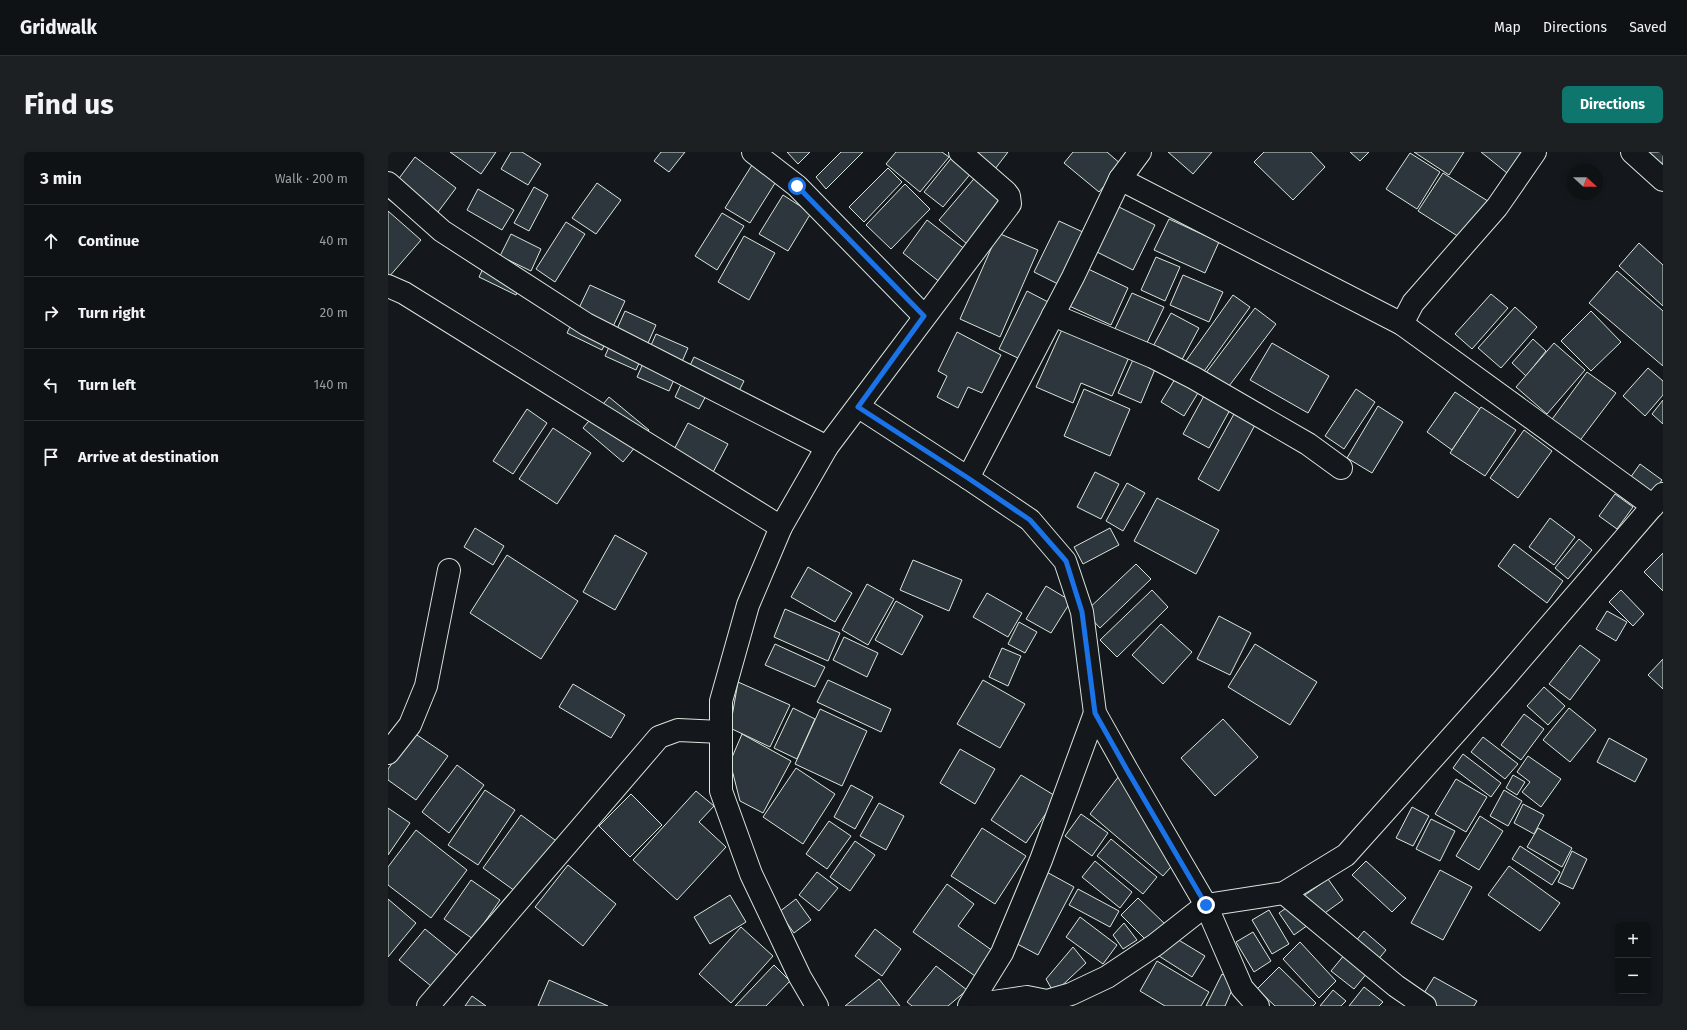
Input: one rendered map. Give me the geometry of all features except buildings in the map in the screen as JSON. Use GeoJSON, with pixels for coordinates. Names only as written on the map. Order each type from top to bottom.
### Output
{"type":"FeatureCollection","features":[{"type":"Feature","properties":{"kind":"street"},"geometry":{"type":"LineString","coordinates":[[753,152],[797,186],[924,316]]}},
{"type":"Feature","properties":{"kind":"street"},"geometry":{"type":"LineString","coordinates":[[817,1006],[800,977],[752,874],[721,791],[721,701],[748,605],[781,527],[827,447],[924,316],[1010,204],[1009,196],[1006,192],[960,152]]}},
{"type":"Feature","properties":{"kind":"street"},"geometry":{"type":"LineString","coordinates":[[968,478],[1054,314],[1120,179],[1140,152]]}},
{"type":"Feature","properties":{"kind":"street"},"geometry":{"type":"LineString","coordinates":[[1402,324],[1413,304],[1497,207],[1535,152]]}},
{"type":"Feature","properties":{"kind":"street"},"geometry":{"type":"LineString","coordinates":[[1632,152],[1663,180]]}},
{"type":"Feature","properties":{"kind":"street"},"geometry":{"type":"LineString","coordinates":[[985,1006],[993,1002],[1027,997],[1047,1001],[1071,994],[1107,977],[1155,945],[1206,905],[1284,893],[1346,855],[1502,681],[1658,500],[1402,324],[1120,179]]}},
{"type":"Feature","properties":{"kind":"street"},"geometry":{"type":"LineString","coordinates":[[388,183],[442,230],[586,324],[827,447]]}},
{"type":"Feature","properties":{"kind":"street"},"geometry":{"type":"LineString","coordinates":[[388,286],[404,293],[781,527]]}},
{"type":"Feature","properties":{"kind":"street"},"geometry":{"type":"LineString","coordinates":[[1054,314],[1153,357],[1194,378],[1308,444],[1341,468]]}},
{"type":"Feature","properties":{"kind":"street"},"geometry":{"type":"LineString","coordinates":[[858,407],[1030,520],[1066,561],[1082,612],[1095,713],[1206,905],[1242,988],[1258,1006]]}},
{"type":"Feature","properties":{"kind":"street"},"geometry":{"type":"LineString","coordinates":[[388,753],[410,725],[426,686],[449,570]]}},
{"type":"Feature","properties":{"kind":"street"},"geometry":{"type":"LineString","coordinates":[[969,1006],[1002,953],[1041,860],[1095,713]]}},
{"type":"Feature","properties":{"kind":"street"},"geometry":{"type":"LineString","coordinates":[[428,1006],[658,737],[678,730],[721,732]]}},
{"type":"Feature","properties":{"kind":"street"},"geometry":{"type":"LineString","coordinates":[[1284,893],[1396,986],[1425,1006]]}},
{"type":"Feature","properties":{"kind":"route"},"geometry":{"type":"LineString","coordinates":[[797,186],[924,316],[858,407],[1030,520],[1066,561],[1082,612],[1095,713],[1206,905]]}}]}
